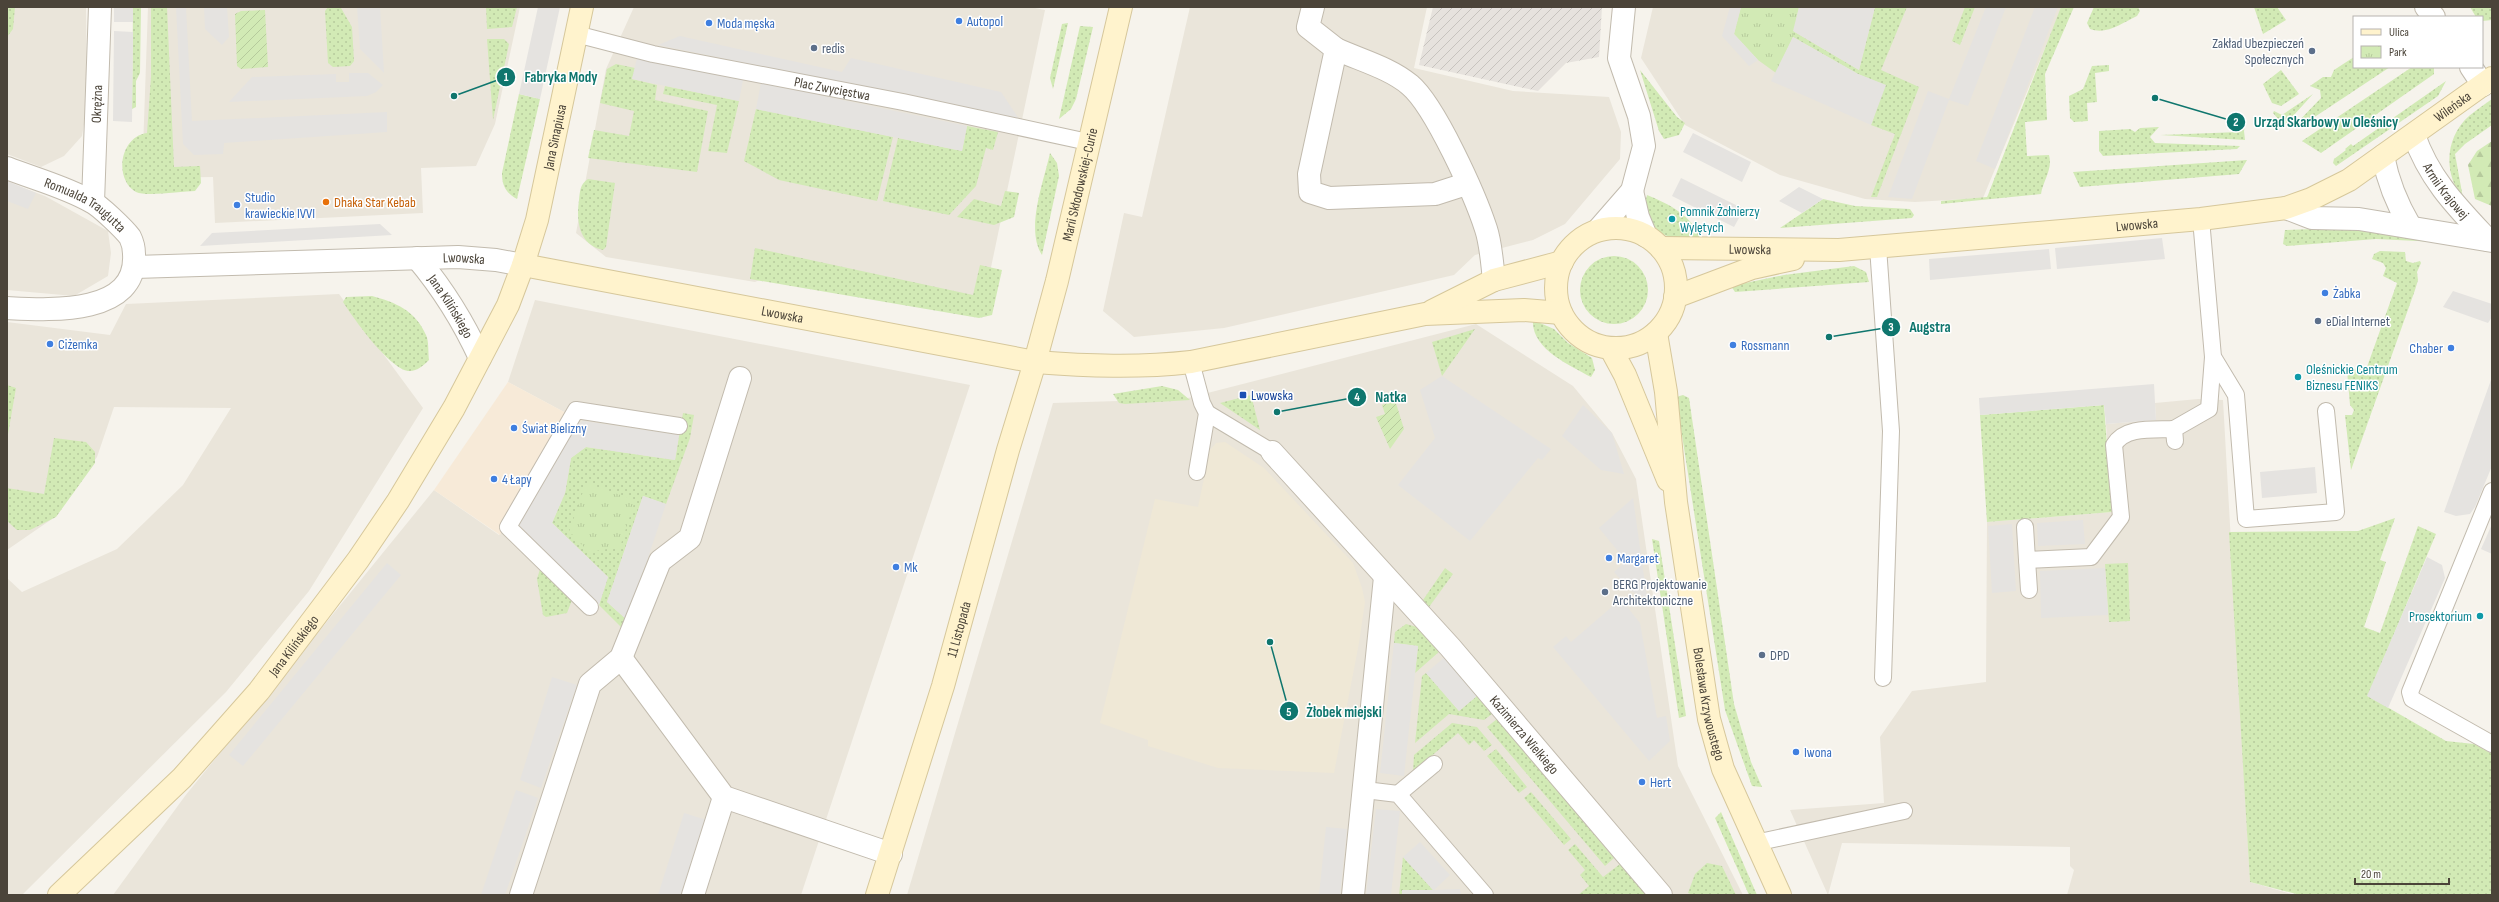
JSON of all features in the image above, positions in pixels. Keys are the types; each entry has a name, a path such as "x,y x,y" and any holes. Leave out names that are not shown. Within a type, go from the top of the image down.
{"street":[{"name":"Okrężna","path":"93,202 100,7"},
{"name":"Jana Sinapiusa","path":"523,265 537,220 582,7"},
{"name":"Marii Skłodowskiej-Curie","path":"1035,362 1057,281 1120,7"},
{"path":"1313,7 1308,27 1336,49 1395,75 1410,85 1425,103 1462,171 1486,230 1494,280"},
{"path":"1624,7 1619,58 1639,116 1644,146 1632,191 1598,230 1583,238 1570,248 1562,262 1556,278 1556,290 1561,313 1570,327 1582,338 1611,349 1627,348 1642,343 1656,333 1672,311 1675,297 1676,278 1671,262 1654,242 1638,217 1632,191"},
{"path":"2426,7 2433,16"},
{"path":"1336,49 1308,174 1310,192 1329,198 1427,194 1466,184"},
{"name":"Wileńska","path":"2414,135 2482,77"},
{"name":"Lwowska","path":"1654,242 1839,250 2201,219 2286,208 2335,188 2414,135"},
{"name":"Armii Krajowej","path":"2414,135 2420,152 2442,190 2490,241"},
{"path":"2383,156 2387,177 2399,207 2410,226"},
{"name":"Romualda Traugutta","path":"7,168 93,202 130,237 135,267"},
{"name":"Armii Krajowej","path":"2286,208 2312,218 2359,219 2410,226 2490,241"},
{"path":"1598,230 1614,228 1630,229 1654,242"},
{"name":"Lwowska","path":"1675,297 1752,268 1839,250"},
{"name":"Lwowska","path":"135,267 417,258 496,260 1035,362 1125,367 1191,362 1425,314 1524,310 1561,313"},
{"name":"Jana Kilińskiego","path":"417,258 442,289 464,322 480,358"},
{"name":"Lwowska","path":"1425,314 1494,280 1562,262"},
{"name":"Jana Kilińskiego","path":"59,895 182,778 260,691 358,560 398,501 454,408 508,306 523,265"},
{"path":"7,308 75,308 106,299 121,291 131,280 135,267"},
{"name":"Bolesława Krzywoustego","path":"1656,333 1666,392 1676,502 1709,719 1723,769 1755,843 1780,895"},
{"name":"Bolesława Krzywoustego","path":"1611,349 1625,375 1676,502"},
{"name":"11 Listopada","path":"878,895 943,686 1008,450 1035,362"},
{"path":"521,895 590,684 621,658 660,561 690,538 740,378"},
{"name":"Kazimierza Wielkiego","path":"1272,452 1450,647 1661,895"},
{"path":"1353,895 1365,790 1385,577"},
{"path":"621,658 724,797 891,854"},
{"path":"693,895 724,797"}],"lane":[{"name":"Plac Zwycięstwa","path":"576,34 653,54 903,102 1088,142"},
{"path":"2027,560 2091,557 2121,517 2114,445 2119,437 2129,432 2174,435 2209,409 2213,357 2201,219"},
{"path":"1878,247 1890,431 1883,678"},
{"path":"2213,357 2236,395 2246,519 2336,512 2326,411"},
{"path":"1191,362 1202,403 1207,413 1272,452"},
{"path":"590,607 508,527 576,410 679,426"},
{"path":"1197,472 1207,413"},
{"path":"2492,491 2410,692 2412,699 2492,744"},
{"path":"2025,527 2029,590"},
{"path":"1398,794 1434,764"},
{"path":"1365,790 1398,794 1485,895"},
{"path":"1755,843 1904,811"}],"shaded area":[{"path":"7,7 86,7 87,106 82,136 64,156 41,167 7,154"},
{"path":"114,7 133,7 133,22 114,22"},
{"path":"148,7 520,7 495,124 476,166 421,168 423,213 215,223 213,177 142,178"},
{"path":"176,7 186,7 192,121 387,112 387,132 224,143 223,154 194,155 183,144"},
{"path":"204,7 227,7 229,37 222,45 205,29"},
{"path":"357,7 380,7 384,73 360,49"},
{"path":"538,7 560,7 540,99 519,94"},
{"path":"634,7 1030,7 1045,10 981,315 774,273 755,282 606,257 576,233 606,69"},
{"path":"1190,7 1427,7 1414,68 1513,91 1609,97 1621,132 1620,159 1565,224 1533,240 1475,255 1454,275 1224,328 1134,337 1103,311 1124,213 1142,217"},
{"path":"1433,7 1602,7 1599,57 1566,63 1538,91 1419,65"},
{"path":"1653,7 2062,7 1983,198 1915,202 1865,199 1780,175 1685,125 1641,58"},
{"path":"1730,7 1741,7 1734,34 1758,60 1749,66 1722,36"},
{"path":"1799,7 1875,7 1859,70 1793,31"},
{"path":"1986,7 2006,7 1968,106 1949,100 1912,199 1888,197 1928,91 1949,99"},
{"path":"2035,7 2058,7 1995,169 1976,161"},
{"path":"114,31 133,32 132,122 113,121"},
{"path":"680,36 842,72 851,58 1001,92 1019,119 658,45"},
{"path":"1793,37 1858,74 1886,85 1871,125 1771,81"},
{"path":"637,58 743,80 739,101 632,79"},
{"path":"349,73 368,73 383,85 376,92 367,96 229,102 252,77 336,74 336,82 349,82"},
{"path":"761,83 967,126 962,151 756,109"},
{"path":"1693,133 1751,162 1742,182 1683,152"},
{"path":"1681,178 1744,209 1734,227 1672,196"},
{"path":"7,181 36,193 28,209 7,201"},
{"path":"7,182 45,196 108,231 111,253 108,276 74,296 7,290"},
{"path":"1799,187 1823,199 1802,213 1779,201"},
{"path":"380,224 392,235 200,246 212,233"},
{"path":"2162,238 2165,259 2057,269 2055,248"},
{"path":"2049,249 2051,269 1930,280 1929,259"},
{"path":"2453,291 2492,304 2492,317 2488,323 2443,307"},
{"path":"339,294 423,408 309,591 226,692 22,895 7,895 7,578 22,592 117,549 183,485 231,408 114,407 97,457 52,519 7,550 7,322 110,335 126,304"},
{"path":"535,300 970,385 801,895 113,895 185,796 434,490 499,535 566,413 508,382"},
{"path":"1476,324 1573,386 1612,433 1636,479 1678,766 1743,895 907,895 1053,403 1184,399"},
{"path":"1442,376 1551,449 1542,460 1538,458 1470,541 1398,485 1435,438 1420,390"},
{"path":"2492,377 2492,466 2475,507 2470,514 2456,516 2444,512"},
{"path":"508,382 566,413 500,535 434,490"},
{"path":"2154,384 2156,420 2106,424 2104,405 1980,415 1979,398"},
{"path":"2198,399 2223,400 2250,882 2295,895 2067,895 2074,870 2070,866 2070,847 1842,843 1828,895 1790,810 1884,803 1880,737 1912,691 1986,682 1987,522 2112,512 2106,424 2156,420 2155,403"},
{"path":"1583,405 1612,433 1624,474 1601,470 1562,436"},
{"path":"583,421 679,435 675,460 586,447 571,458 565,493 552,523 608,577 599,605 518,524 577,425"},
{"path":"1225,442 1264,468 1353,563 1362,588 1365,602 1359,643 1334,773 1218,768 1148,746 1148,740 1100,723 1155,499 1198,507 1210,450 1216,443"},
{"path":"2315,467 2317,493 2262,498 2260,472"},
{"path":"643,496 666,504 627,620 607,602"},
{"path":"1633,498 1647,598 1631,591 1614,572 1626,561 1599,528"},
{"path":"2083,520 2085,544 2038,546 2037,523"},
{"path":"2012,524 2016,591 1992,593 1988,526"},
{"path":"2492,524 2492,554 2481,549"},
{"path":"2427,557 2442,565 2445,578 2388,708 2367,696"},
{"path":"387,563 401,575 243,766 229,755"},
{"path":"2105,568 2108,615 2041,618 2040,571"},
{"path":"1621,599 1640,623 1657,718 1666,716 1670,741 1649,761 1553,647 1566,636 1571,642"},
{"path":"1394,643 1418,646 1404,776 1380,773"},
{"path":"1445,657 1478,695 1459,711 1426,673"},
{"path":"552,677 577,685 541,788 520,780"},
{"path":"516,790 538,798 505,895 481,895"},
{"path":"1376,809 1400,811 1391,895 1366,895"},
{"path":"684,813 716,823 693,895 658,895"},
{"path":"1326,827 1347,829 1340,895 1319,895"},
{"path":"1420,842 1450,875 1434,890 1460,889 1461,895 1402,895 1402,890 1433,890 1403,857"}],"green space":[{"path":"7,7 15,7 13,29 7,37"},
{"path":"133,7 141,7 140,73 136,81 136,107 132,109"},
{"path":"151,7 167,7 174,167 200,166 201,183 195,191 156,194 141,193 136,192 129,186 124,178 122,169 125,150 130,142 138,136 147,133 151,77"},
{"path":"328,7 341,8 352,27 354,61 350,66 333,67 328,63 325,11"},
{"path":"486,7 517,7 512,27 487,29"},
{"path":"1741,7 1799,7 1793,37 1776,73 1758,60 1734,34"},
{"path":"1875,7 1907,7 1881,70 1919,87 1877,197 1871,197 1895,134 1871,125 1885,85 1858,74 1793,37 1793,31 1859,70"},
{"path":"1965,7 1975,7 1960,45 1952,41"},
{"path":"2061,7 2074,7 2045,74 2047,120 2025,122 2027,156 2049,155 2049,170 2041,194 1941,204 1941,201 1987,197"},
{"path":"2094,7 2138,7 2140,11 2137,16 2114,27 2096,30 2090,29 2087,23"},
{"path":"2254,7 2277,7 2286,20 2263,34"},
{"path":"2470,7 2492,7 2492,20 2483,21 2483,16 2475,16"},
{"path":"265,10 268,67 241,69 237,66 235,14 241,11"},
{"path":"1068,23 1053,89 1050,78 1062,24"},
{"path":"1080,26 1093,27 1076,99 1071,109 1059,119"},
{"path":"487,39 504,39 509,44 493,120"},
{"path":"2353,58 2353,68 2388,68 2298,128 2292,128 2321,98 2320,90 2310,86 2323,77 2331,77 2334,70"},
{"path":"616,64 635,68 632,79 657,85 655,100 708,111 697,172 588,158 594,130 629,136 634,111 600,103 607,69"},
{"path":"2109,65 2109,71 2095,73 2097,102 2087,103 2088,121 2074,122 2070,118 2069,96 2083,89 2092,66"},
{"path":"2411,68 2434,68 2434,74 2321,153 2302,141"},
{"path":"1640,70 1677,117 1685,123 1679,135 1664,139 1659,131"},
{"path":"2281,70 2299,94 2281,106 2272,103 2263,84"},
{"path":"2446,81 2438,96 2336,166 2333,163 2334,159 2351,144 2353,146"},
{"path":"665,86 739,101 727,153 708,151 717,105 663,94"},
{"path":"519,94 540,99 517,199 505,189 502,173"},
{"path":"2313,94 2284,126 2273,113 2274,111 2282,115"},
{"path":"2492,99 2492,125 2465,144 2455,154 2463,198 2452,178 2450,167 2451,145 2455,134 2469,116"},
{"path":"756,109 893,137 877,201 779,180 744,161"},
{"path":"2243,121 2246,121 2244,131 2245,140 2160,135 2239,132"},
{"path":"967,126 998,132 993,150 986,148 976,186 949,215 883,201 898,138 962,151"},
{"path":"2159,127 2150,137 2155,143 2240,146 2237,149 2103,156 2099,151 2099,131 2130,129 2135,132 2140,128"},
{"path":"2492,141 2492,206 2475,199 2468,165 2477,151"},
{"path":"1050,153 1057,163 1059,176 1042,255 1037,244 1035,219 1040,191"},
{"path":"2247,160 2239,174 2080,187 2073,172"},
{"path":"588,179 615,183 606,247 603,250 595,247 584,238 579,224 578,208 580,191 583,183"},
{"path":"1005,191 1019,193 1014,217 994,225 957,217 974,199 1001,206"},
{"path":"1647,195 1664,202 1679,212 1692,224 1701,240 1674,238 1659,231 1650,220 1646,208"},
{"path":"1823,199 1855,206 1910,209 1914,215 1912,218 1780,228"},
{"path":"2342,228 2362,229 2438,242 2376,239 2287,246 2283,244 2285,230"},
{"path":"755,248 973,295 980,265 1002,270 992,315 979,318 750,279"},
{"path":"2380,251 2405,252 2406,261 2413,263 2420,261 2421,263 2417,272 2418,280 2415,290 2351,470 2345,415 2352,415 2354,410 2350,405 2347,370 2367,367 2397,283 2383,276 2386,268 2383,263 2372,259 2374,254"},
{"path":"1614,256 1627,259 1638,266 1645,277 1648,290 1645,303 1638,314 1627,321 1614,324 1601,321 1590,314 1583,303 1580,290 1583,277 1590,266 1601,259"},
{"path":"1854,266 1866,272 1869,282 1735,292 1731,286 1784,275"},
{"path":"372,296 389,301 404,309 417,320 422,327 428,340 429,360 420,368 414,371 406,371 394,364 370,339 343,302 346,297"},
{"path":"1533,320 1554,329 1568,343 1592,358 1595,370 1591,377 1553,355 1545,348 1538,339 1534,330"},
{"path":"1475,329 1442,376 1432,342"},
{"path":"7,385 16,388 7,440"},
{"path":"1162,386 1178,390 1190,400 1125,404 1119,403 1113,394"},
{"path":"1251,395 1260,430 1220,403"},
{"path":"1683,395 1689,398 1734,704 1751,762 1762,787 1752,786 1725,710 1676,397"},
{"path":"1395,400 1404,429 1390,449 1376,417 1385,414 1382,405"},
{"path":"2104,405 2112,512 1987,522 1980,415"},
{"path":"683,413 694,415 690,438 666,504 643,496 607,602 627,620 623,629 599,605 608,577 552,523 565,493 571,458 586,447 675,460"},
{"path":"54,438 86,442 95,452 95,463 56,517 30,530 17,530 7,521 7,488 44,494"},
{"path":"586,483 635,500 620,547 589,552 569,532"},
{"path":"2395,518 2380,560 2386,562 2364,627 2380,633 2418,526 2436,534 2368,696 2446,741 2474,744 2492,754 2492,895 2300,895 2250,882 2229,532 2358,531"},
{"path":"1652,539 1659,541 1686,716 1679,718"},
{"path":"2128,563 2130,621 2109,622 2105,564"},
{"path":"1445,568 1453,574 1429,607 1423,600"},
{"path":"540,569 572,600 567,613 546,617 543,615 537,579"},
{"path":"1406,624 1417,627 1440,651 1415,673 1418,646 1394,643 1395,632"},
{"path":"1426,673 1459,711 1478,695 1492,714 1484,720 1449,714 1415,743 1422,676"},
{"path":"1497,719 1614,858 1605,866 1487,727"},
{"path":"1452,723 1477,727 1492,745 1484,751 1474,740 1469,745 1458,733 1413,772 1414,755"},
{"path":"1496,749 1527,787 1519,793 1487,756"},
{"path":"1531,792 1571,839 1564,845 1524,798"},
{"path":"1721,812 1757,895 1749,895 1715,818"},
{"path":"1575,844 1603,877 1620,864 1648,895 1578,895 1589,886 1580,875 1585,870 1568,850"},
{"path":"1403,857 1433,890 1402,890 1402,895 1399,895"},
{"path":"1707,863 1722,866 1736,895 1693,895 1688,893 1695,874"}],"place":[{"name":"Autopol","path":"959,21"},
{"name":"Moda męska","path":"709,23"},
{"name":"redis","path":"814,48"},
{"name":"Zakład Ubezpieczeń Społecznych","path":"2312,51"},
{"name":"Fabryka Mody","path":"454,96"},
{"name":"Urząd Skarbowy w Oleśnicy","path":"2155,98"},
{"name":"Dhaka Star Kebab","path":"326,202"},
{"name":"Studio krawieckie IVVI","path":"237,205"},
{"name":"Pomnik Żołnierzy Wylętych","path":"1672,219"},
{"name":"Żabka","path":"2325,293"},
{"name":"eDial Internet","path":"2318,321"},
{"name":"Augstra","path":"1829,337"},
{"name":"Ciżemka","path":"50,344"},
{"name":"Rossmann","path":"1733,345"},
{"name":"Chaber","path":"2451,348"},
{"name":"Oleśnickie Centrum Biznesu FENIKS","path":"2298,377"},
{"name":"Lwowska","path":"1243,395"},
{"name":"Natka","path":"1277,412"},
{"name":"Świat Bielizny","path":"514,428"},
{"name":"4 Łapy","path":"494,479"},
{"name":"Margaret","path":"1609,558"},
{"name":"Mk","path":"896,567"},
{"name":"BERG Projektowanie Architektoniczne","path":"1605,592"},
{"name":"Prosektorium","path":"2480,616"},
{"name":"Żłobek miejski","path":"1270,642"},
{"name":"DPD","path":"1762,655"},
{"name":"Iwona","path":"1796,752"},
{"name":"Hert","path":"1642,782"}]}
